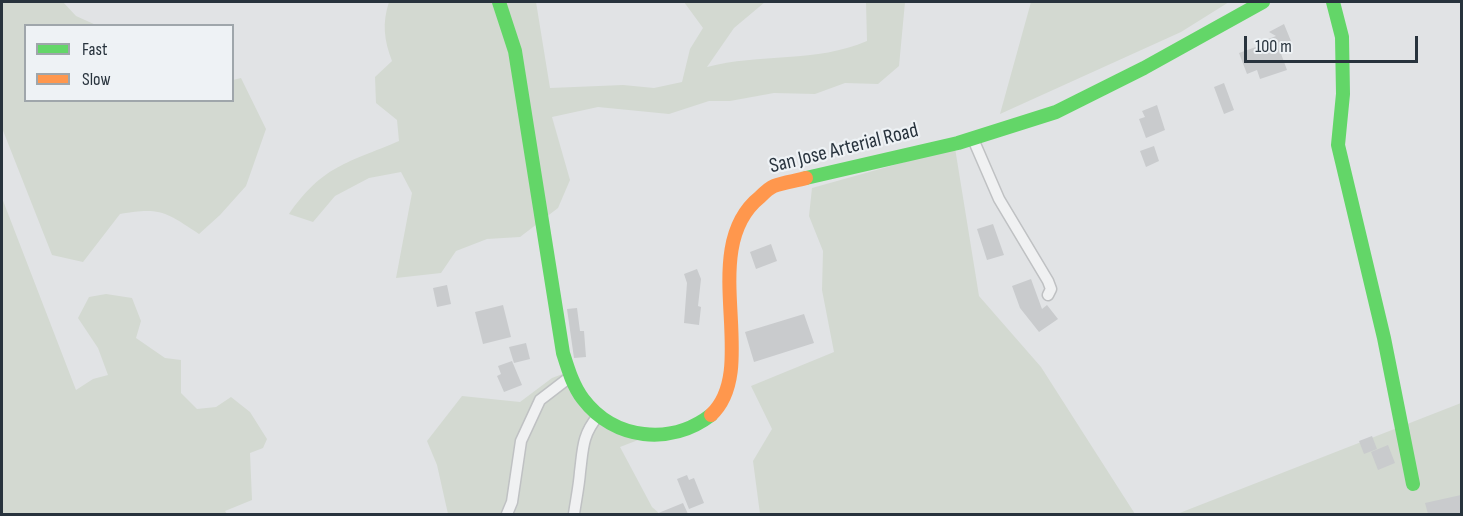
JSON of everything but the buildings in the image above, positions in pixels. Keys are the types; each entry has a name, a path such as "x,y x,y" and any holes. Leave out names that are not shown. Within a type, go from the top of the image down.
{"main road":[{"name":"San Jose Arterial Road","path":"499,2 515,51 555,307 570,377 581,399 598,416 620,428 638,434 663,435 688,429 711,415 726,395 729,370 728,288 736,231 744,210 757,195 773,186 973,139 1056,112 1144,68 1263,2"},
{"path":"1333,2 1342,37 1343,94 1338,145 1384,338 1413,484"}],"street":[{"path":"973,139 999,199 1048,281 1051,289 1048,295"},
{"path":"507,514 521,441 535,410 540,400 570,377"},
{"path":"574,514 581,471 581,446 588,428 598,416"}],"shaded area":[{"path":"2,2 63,2 76,16 94,24 24,24 24,102 234,102 234,80 241,78 266,129 246,186 199,234 162,213 145,211 120,214 83,262 52,255 2,128"},
{"path":"389,2 536,2 550,88 623,85 654,88 682,82 690,49 703,28 684,2 765,2 734,28 707,67 848,48 867,41 866,2 905,2 899,66 878,84 845,83 815,94 774,93 730,101 709,101 669,114 598,107 552,117 570,180 558,208 520,237 487,239 456,251 441,273 396,278 412,193 401,172 369,178 335,196 313,222 289,214 313,185 325,175 351,161 399,141 397,120 376,103 375,77 392,61 385,32 385,17"},
{"path":"1031,2 1229,2 1181,32 1000,114"},
{"path":"955,148 979,296 1041,367 1135,514 760,514 753,461 772,429 751,386 834,352 822,290 823,251 809,216 812,188"},
{"path":"2,198 76,390 93,379 108,375 98,348 78,318 89,297 106,294 132,298 141,321 136,338 165,358 181,360 181,393 197,409 216,407 231,397 250,412 267,439 263,448 250,453 252,500 225,511 227,514 2,514"},
{"path":"568,372 598,416 651,435 620,447 652,507 660,514 448,514 437,465 427,441 462,396 520,402 552,378"},
{"path":"1461,403 1461,514 1177,514"}],"traffic: fast":[{"path":"499,2 515,51 563,353 576,389 596,413 610,423 644,434 678,431 695,425 711,415"},
{"path":"806,178 958,143 1056,112 1144,68 1263,2"},
{"path":"1333,2 1342,37 1343,94 1338,145 1384,338 1413,484"}],"traffic: slow":[{"path":"711,415 725,394 731,368 729,276 732,246 741,219 770,188 806,178"}]}
